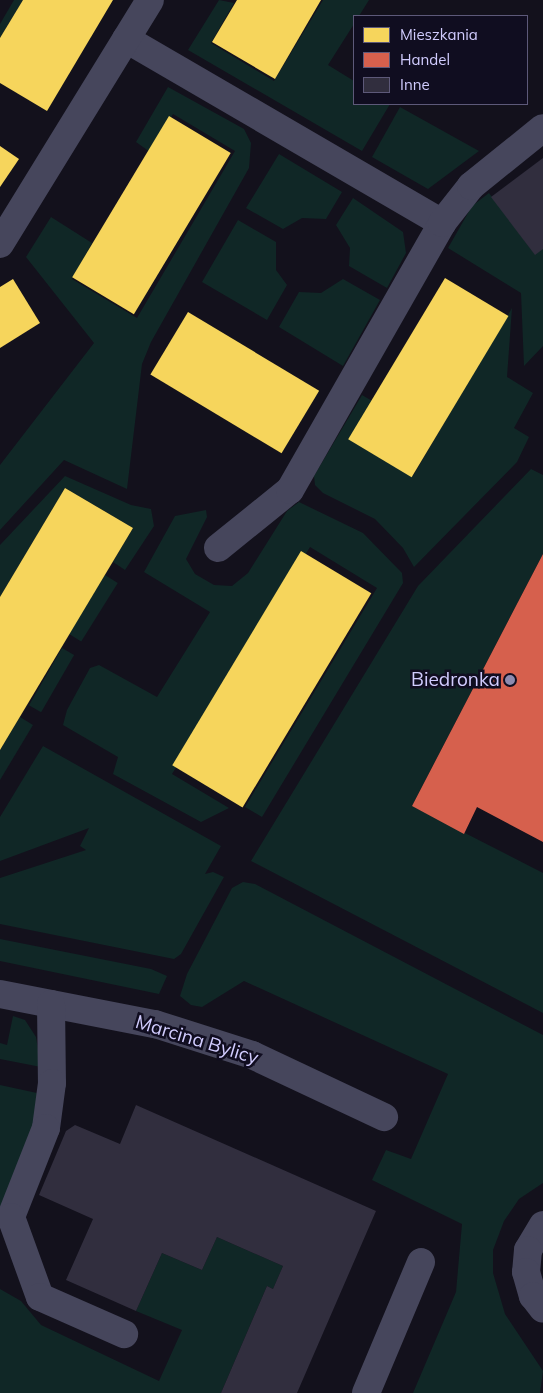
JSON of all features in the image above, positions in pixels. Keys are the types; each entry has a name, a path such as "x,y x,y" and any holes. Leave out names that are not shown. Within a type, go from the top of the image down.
{"street":[{"path":"0,244 150,0"},
{"path":"126,39 442,223"},
{"path":"218,548 290,490 442,223 471,186 543,128"},
{"name":"Marcina Bylicy","path":"0,994 155,1024 252,1055 384,1117"},
{"path":"51,1004 52,1083 46,1128 11,1216 40,1297 124,1334"},
{"path":"543,1224 528,1250 526,1272 533,1296 543,1309"},
{"path":"366,1393 421,1262"}],"green space":[{"path":"14,0 23,0 0,38 0,24"},
{"path":"219,0 234,3 211,43 274,81 323,0 369,0 360,15 353,15 353,26 328,65 353,80 353,105 389,105 362,151 188,50"},
{"path":"168,87 244,129 251,143 249,168 151,342 142,364 127,489 64,460 0,530 0,465 94,343 26,257 51,217 92,243 72,279 137,318 235,151 173,114 150,152 136,142"},
{"path":"400,107 479,151 428,189 372,157"},
{"path":"279,154 342,192 326,219 302,218 283,229 246,208"},
{"path":"489,193 533,252 543,246 543,346 524,366 521,293 448,248 472,206"},
{"path":"353,198 403,232 406,253 387,288 349,266 350,248 336,225"},
{"path":"238,220 276,242 276,270 287,285 267,320 202,282"},
{"path":"343,279 380,300 343,366 279,327 299,292 321,293"},
{"path":"512,308 507,377 533,393 514,428 529,437 517,462 414,567 403,548 375,519 323,493 315,485 314,476 362,395 374,402 352,440 413,476"},
{"path":"531,469 543,475 543,554 412,806 543,873 543,1013 251,861 418,586"},
{"path":"65,476 131,505 151,509 154,526 125,570 113,562 133,528 65,488 0,597 0,545"},
{"path":"299,502 363,533 402,573 403,583 262,817 245,807 377,588 310,547 172,774 229,808 201,822 113,774 118,757 63,725 67,710 90,668 99,665 157,697 210,612 144,572 175,516 206,510 207,517 186,559 195,574 214,585 232,586 248,573 287,511"},
{"path":"105,575 118,583 81,641 68,634"},
{"path":"62,648 74,655 41,712 29,705"},
{"path":"20,717 33,725 0,780 0,750"},
{"path":"43,746 221,846 205,874 213,872 224,877 181,954 174,959 0,924 0,878 86,850 80,846 89,828 0,861 0,817"},
{"path":"243,882 255,884 543,1035 543,1183 519,1199 504,1221 493,1250 493,1273 505,1314 543,1371 540,1393 413,1393 456,1292 462,1224 372,1180 386,1150 411,1159 448,1074 244,981 202,1007 191,1005 180,996 187,974 232,888"},
{"path":"0,939 151,969 167,976 159,994 0,961"},
{"path":"13,1016 25,1020 36,1037 41,1067 0,1059 0,1043 7,1045"},
{"path":"0,1085 37,1093 36,1123 0,1209"},
{"path":"217,1237 283,1266 273,1289 267,1286 221,1393 0,1393 0,1289 21,1301 41,1325 159,1381 182,1330 136,1311 162,1253 202,1270"}],"building: Mieszkania":[{"path":"23,0 113,0 47,111 0,83 0,38"},
{"path":"237,0 321,0 275,79 212,42"},
{"path":"169,116 231,153 134,314 72,277"},
{"path":"0,146 19,159 0,187"},
{"path":"445,278 508,316 412,477 348,439"},
{"path":"13,279 40,323 0,348 0,287"},
{"path":"188,312 319,391 282,453 150,375"},
{"path":"65,488 133,528 0,750 0,597"},
{"path":"301,551 371,593 243,808 172,765"}],"building: Handel":[{"name":"Biedronka","path":"543,554 543,842 477,807 464,834 412,806"}],"building: Inne":[{"path":"543,158 543,249 535,255 491,197"},
{"path":"136,1105 376,1211 297,1393 221,1393 267,1286 273,1289 283,1266 217,1237 202,1270 162,1253 136,1311 66,1280 93,1219 39,1195 66,1131 75,1125 120,1144"}],"place":[{"name":"Biedronka","path":"510,680"}]}
